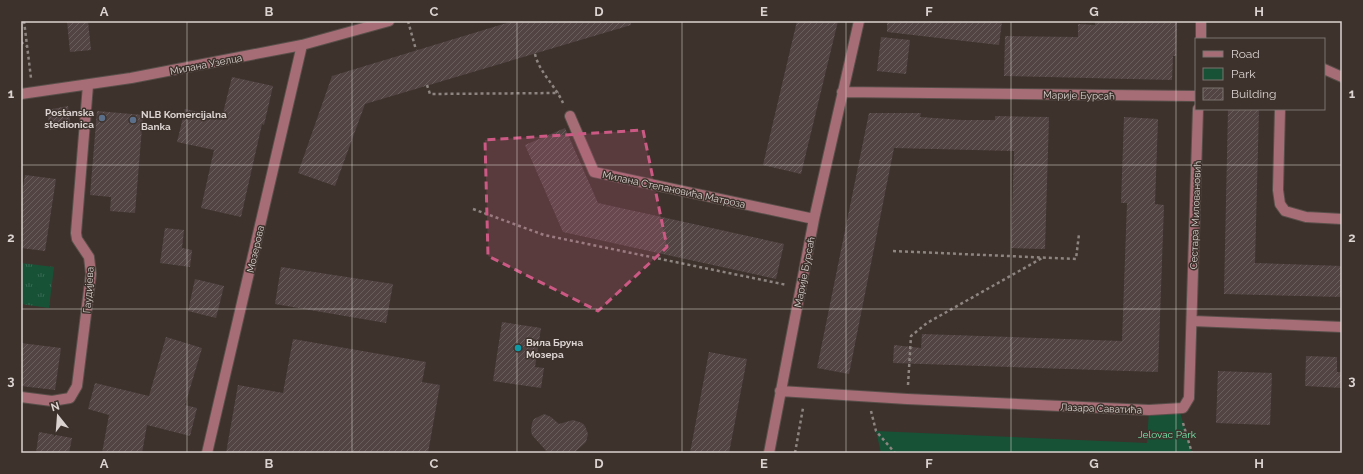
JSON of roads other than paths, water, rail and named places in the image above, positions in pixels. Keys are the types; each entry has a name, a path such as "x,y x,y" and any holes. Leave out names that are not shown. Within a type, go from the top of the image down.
{"street":[{"name":"Милана Узелца","path":"21,94 88,85 302,45 389,21"},
{"name":"Марије Бурсаћ","path":"769,453 814,219 859,21"},
{"path":"1201,21 1201,38"},
{"name":"Мозерова","path":"207,453 302,45"},
{"path":"1325,69 1342,77"},
{"name":"Гаудијева","path":"21,397 61,401 70,398 76,386 91,274 88,257 77,239 76,233 88,85"},
{"name":"Марије Бурсаћ","path":"842,92 1195,96"},
{"name":"Сестара Миловановић","path":"1192,321 1198,110"},
{"path":"1280,110 1278,190 1280,204 1285,211 1306,218 1342,219"},
{"name":"Милана Степановића Матроза","path":"570,116 594,172 814,219"},
{"path":"1192,321 1342,327"},
{"name":"Лазара Саватића","path":"780,391 867,397 1149,410 1178,409 1186,405 1190,398 1192,321"}],"place":[{"name":"Postanska stedionica","path":"102,118"},
{"name":"NLB Komercijalna Banka","path":"133,120"},
{"name":"Вила Бруна Мозера","path":"518,348"}],"park label":[{"name":"Jelovac Park","path":"1167,434"}]}
